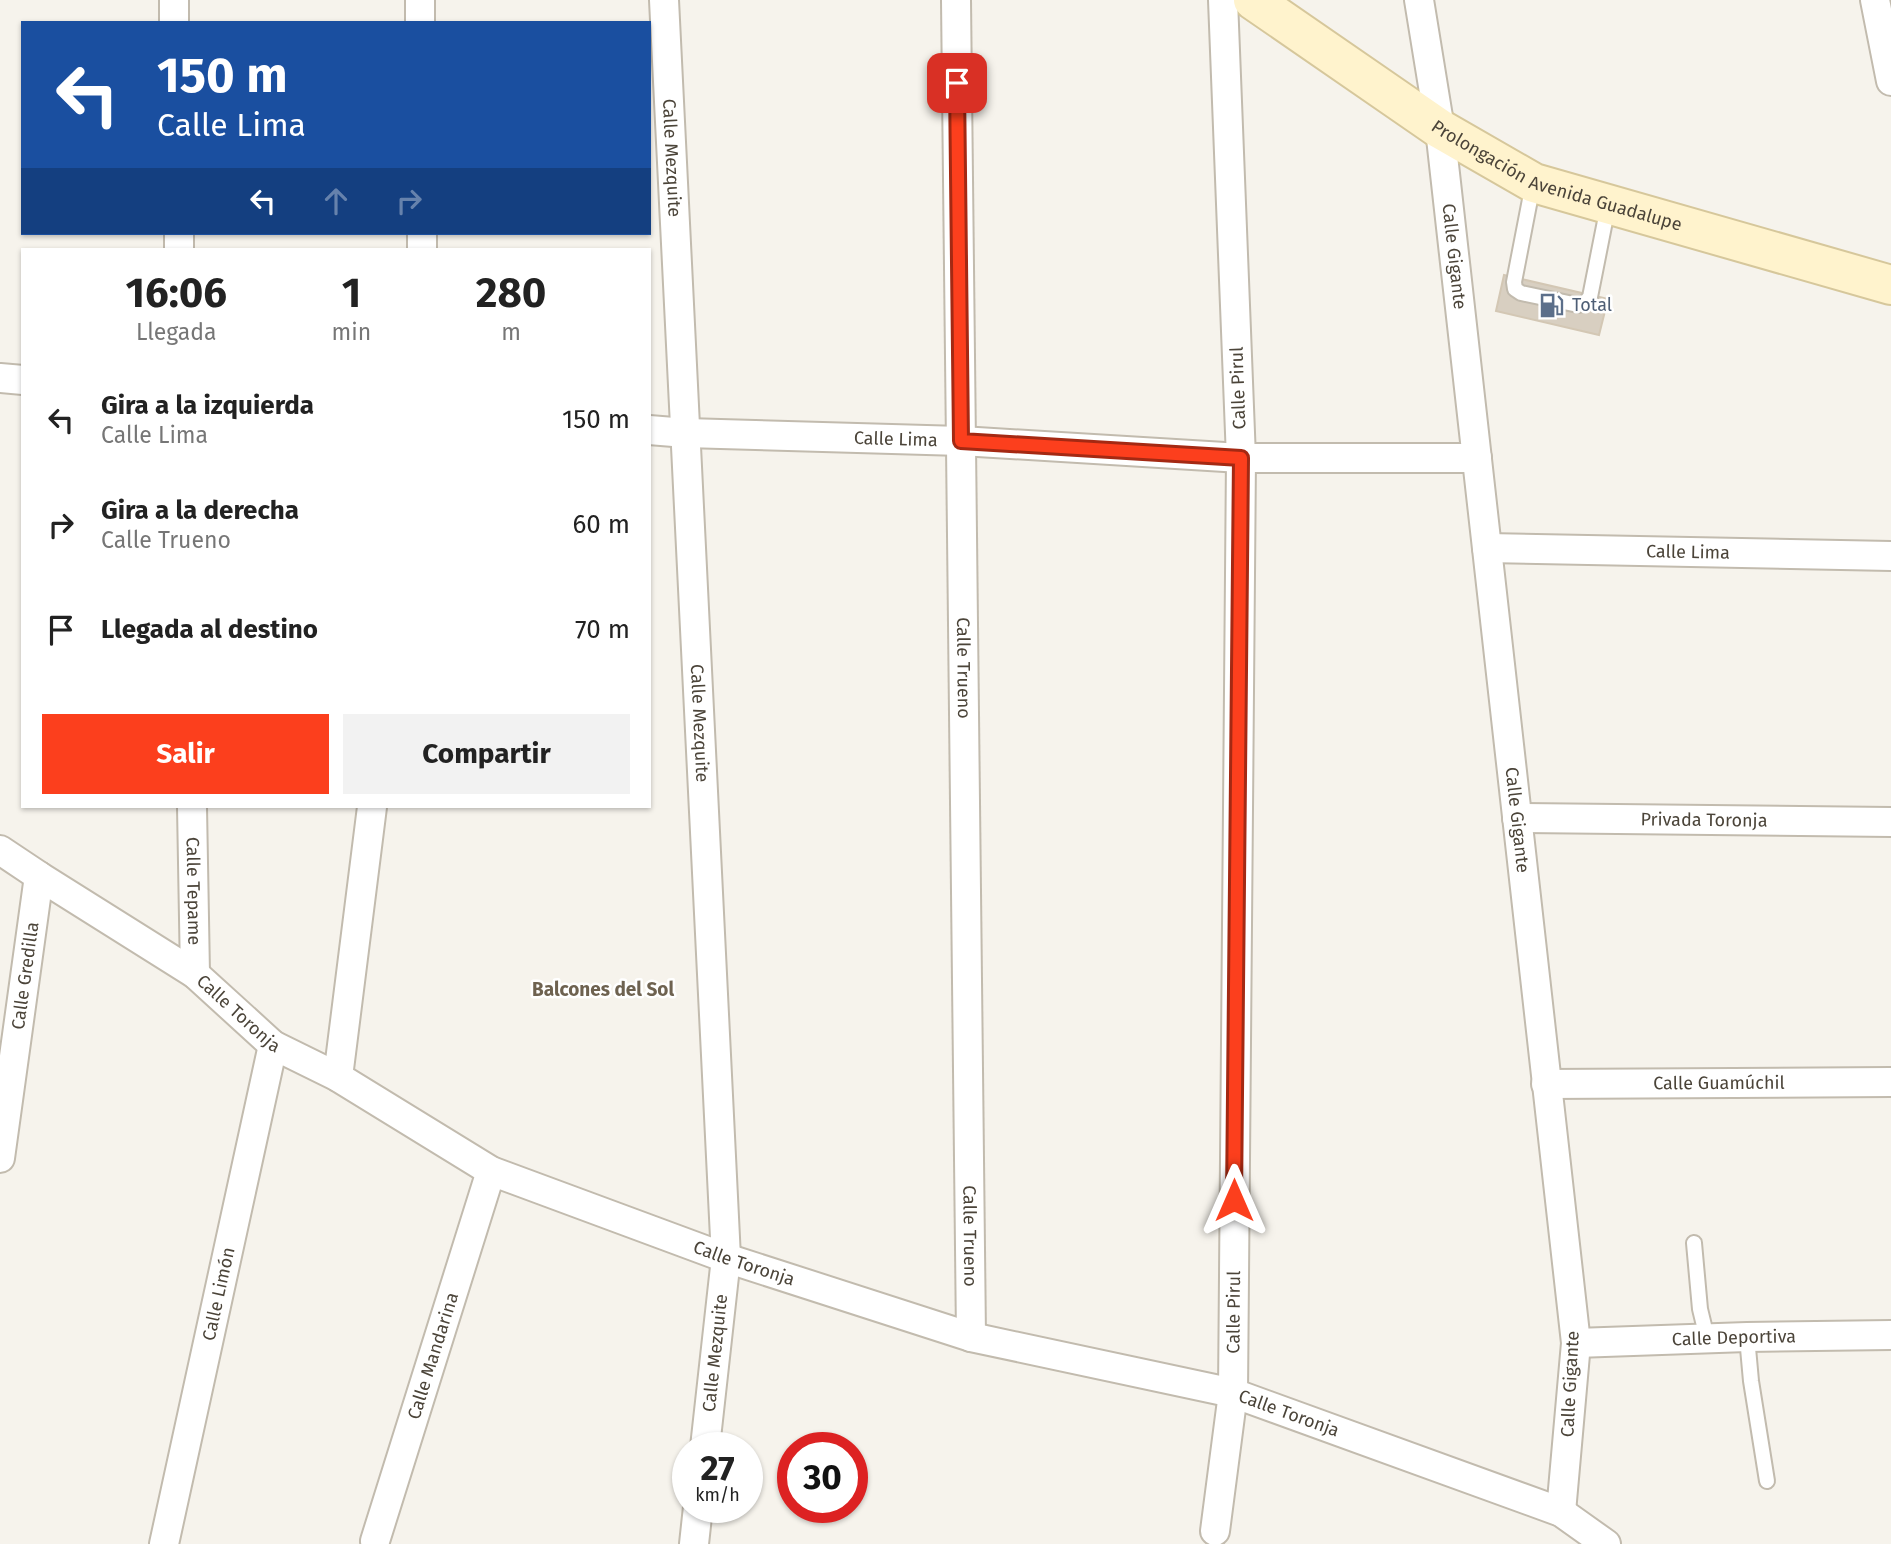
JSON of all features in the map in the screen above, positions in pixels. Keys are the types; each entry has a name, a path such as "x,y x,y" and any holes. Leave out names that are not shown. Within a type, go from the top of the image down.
{"main road":[{"name":"Prolongación Avenida Guadalupe","path":"1253,0 1440,130 1534,183 1891,285"}],"street":[{"path":"174,0 174,21"},
{"path":"420,0 421,21"},
{"name":"Calle Mezquite","path":"664,0 726,1258 707,1432"},
{"name":"Calle Trueno","path":"956,0 971,1337"},
{"name":"Calle Pirul","path":"1215,1531 1233,1393 1241,458 1223,0"},
{"path":"1419,0 1440,130"},
{"path":"1875,0 1891,81"},
{"name":"Calle Gigante","path":"1440,130 1576,1343 1561,1512"},
{"path":"0,379 21,380"},
{"name":"Calle Lima","path":"651,430 961,441 1241,458 1477,458"},
{"name":"Calle Lima","path":"1487,548 1891,556"},
{"name":"Calle Tepame","path":"191,808 195,974"},
{"path":"338,1077 372,808"},
{"name":"Privada Toronja","path":"1517,818 1891,822"},
{"name":"Calle Toronja","path":"0,850 195,974 272,1045 338,1077 491,1171 726,1258 971,1337 1233,1393 1561,1512 1606,1544"},
{"name":"Calle Gredilla","path":"0,1158 39,877"},
{"name":"Calle Limón","path":"164,1544 272,1045"},
{"name":"Calle Guamúchil","path":"1546,1084 1891,1082"},
{"name":"Calle Mandarina","path":"375,1541 491,1171"},
{"name":"Calle Deportiva","path":"1576,1343 1891,1335"},
{"path":"694,1544 696,1523"}],"lane":[{"path":"1534,183 1514,282 1515,289 1521,293 1578,305 1585,303 1590,297 1608,204"},
{"path":"1694,1243 1700,1309 1707,1338"},
{"path":"1747,1337 1751,1381 1767,1480"}],"building":[{"name":"Total","path":"1504,275 1608,299 1599,335 1496,311"}],"place":[{"name":"Total","path":"1552,305"}],"district":[{"name":"Balcones del Sol","path":"603,989"}],"route":[{"path":"957,83 961,441 1241,458 1234,1200"}]}
